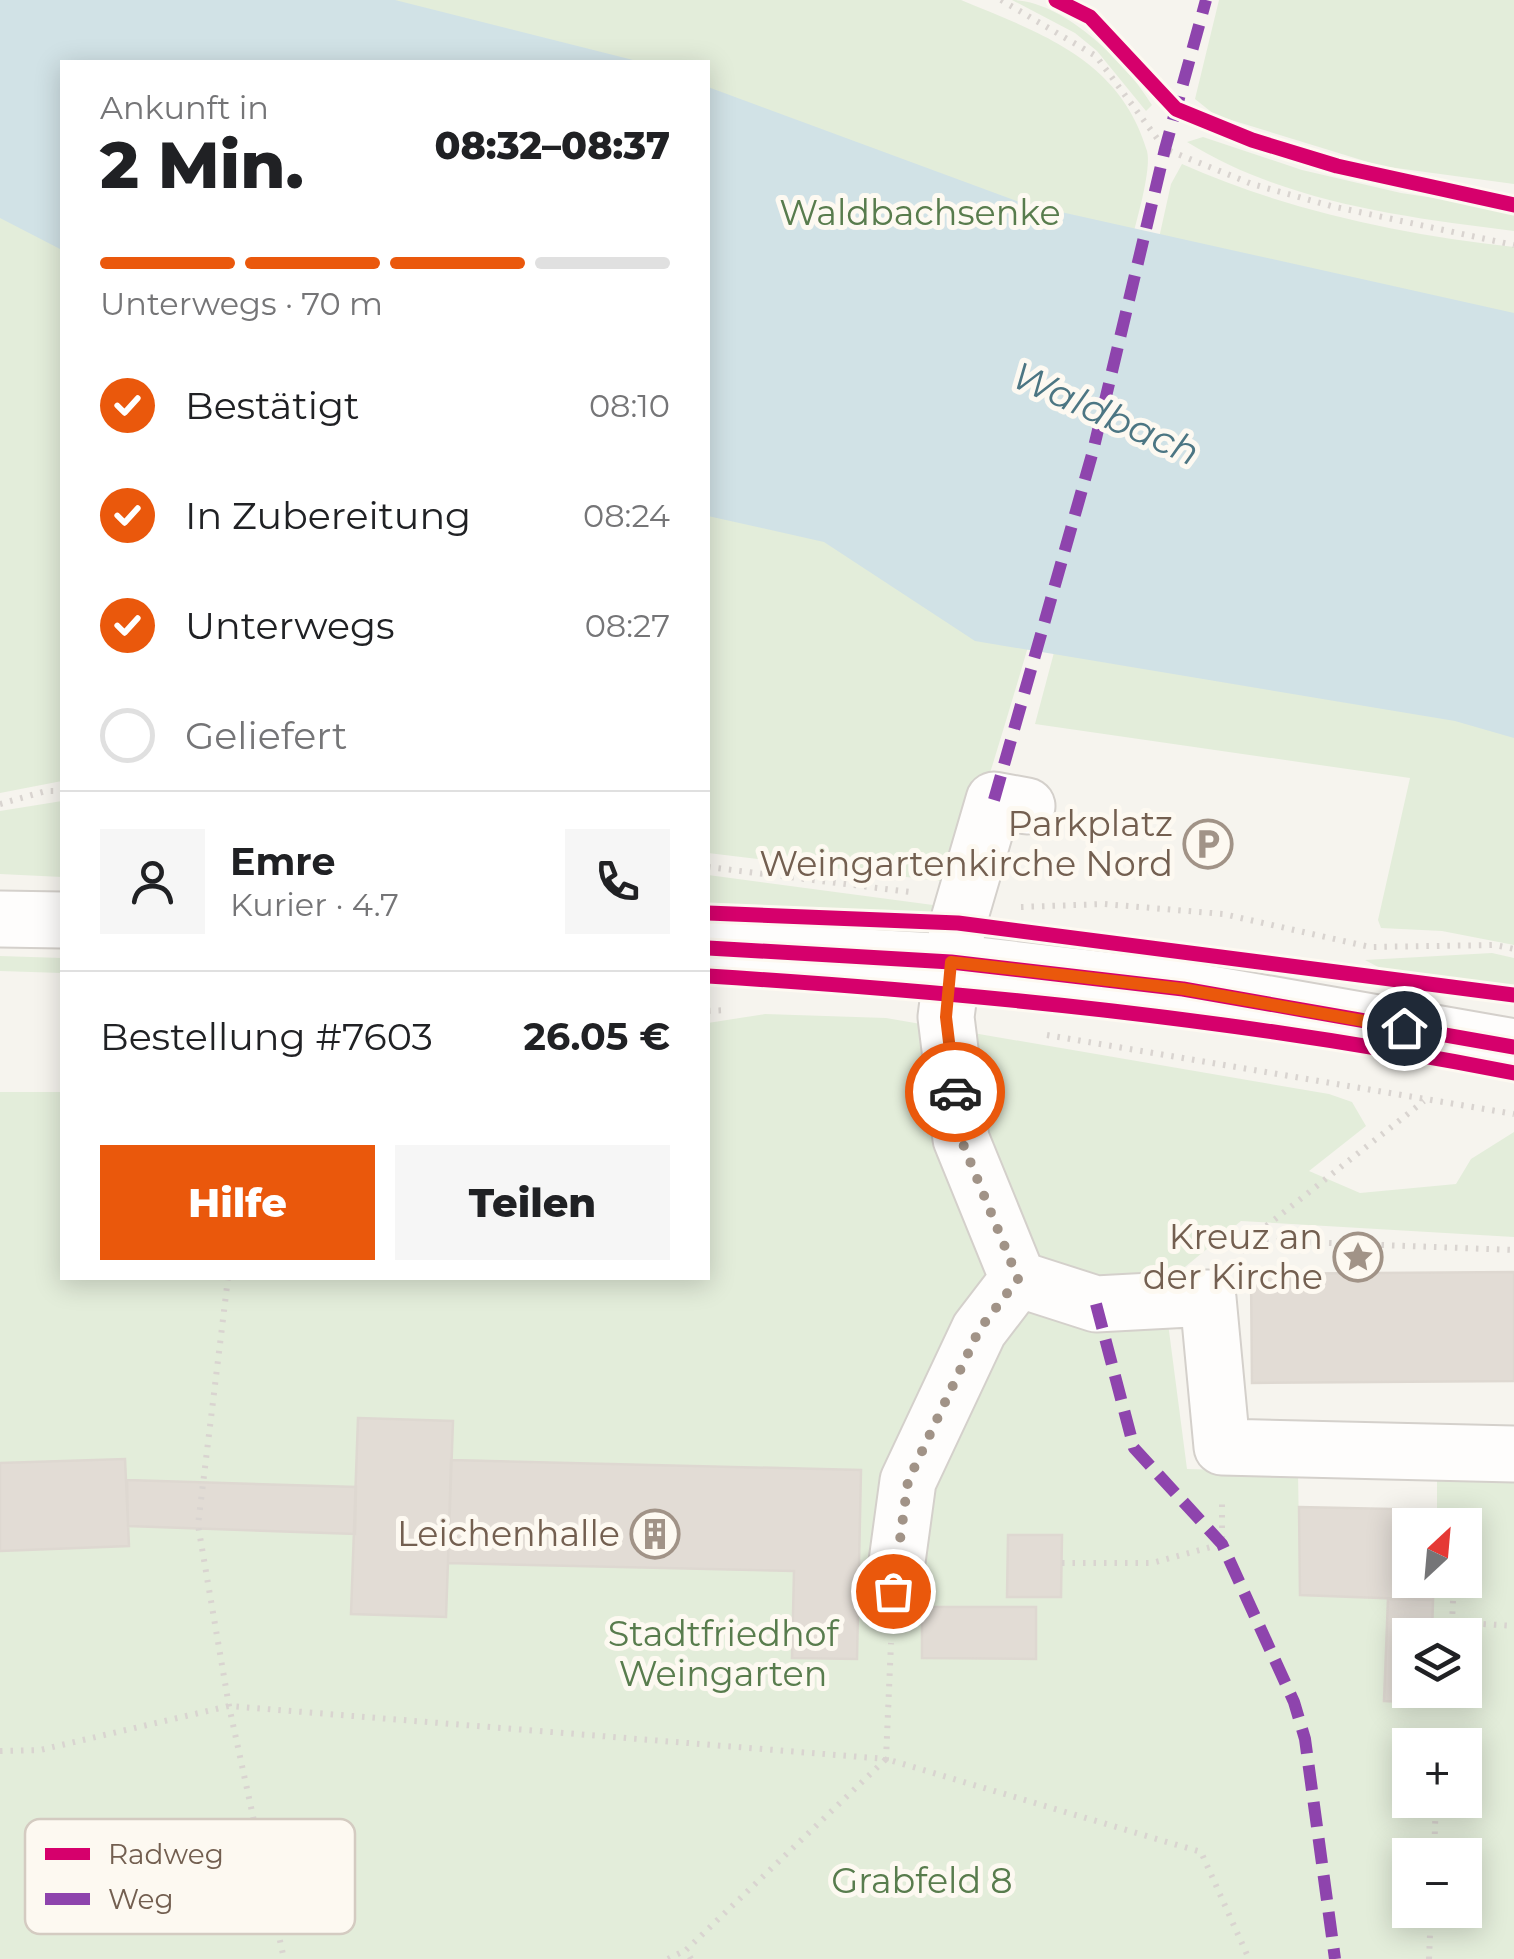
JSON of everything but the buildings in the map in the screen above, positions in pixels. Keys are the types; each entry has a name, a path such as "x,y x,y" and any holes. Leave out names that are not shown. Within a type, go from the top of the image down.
{"street":[{"path":"1018,1279 961,1139 946,1017 951,962 994,800 1027,806"},
{"path":"0,919 60,920"},
{"path":"710,948 951,962 1183,989 1514,1047"},
{"path":"1018,1279 1096,1304 1208,1298 1222,1447 1514,1454"},
{"path":"893,1591 908,1481 979,1330 1018,1279"}],"path":[{"path":"1001,0 1096,56 1166,149 1252,184 1331,206 1514,245"},
{"path":"0,804 46,790 60,791"},
{"path":"710,867 1026,908 1104,904 1223,914 1370,947 1495,945 1514,949"},
{"path":"1042,1034 1514,1114"},
{"path":"1208,1298 1249,1240 1426,1100"},
{"path":"1249,1240 1514,1250"},
{"path":"228,1280 198,1525 229,1706 254,1819"},
{"path":"1062,1563 1152,1563 1222,1544"},
{"path":"668,1959 686,1950 886,1759 893,1591"},
{"path":"1453,1598 1452,1622 1514,1626"},
{"path":"0,1751 40,1750 229,1706 886,1759 1202,1852 1249,1959"},
{"path":"1429,1959 1430,1928"},
{"path":"279,1934 284,1959"},
{"path":"686,1950 690,1959"}],"green space":[{"name":"Waldbachsenke","path":"0,0 961,0 1074,53 1118,93 1134,119 1148,160 1113,328 1073,488 956,883 710,853 710,60 60,60 60,781 0,793"},
{"path":"1012,0 1052,10 1092,37 1127,71 1152,105 1146,111 1097,51 1075,33"},
{"path":"1219,0 1514,0 1514,184 1381,166 1215,115 1195,99"},
{"path":"1203,137 1302,170 1401,193 1514,210 1514,231 1387,213 1304,193 1224,162 1187,142"},
{"path":"1182,164 1262,195 1345,218 1514,247 1514,945 1442,931 1381,928 1378,920 1410,778 1035,724 1133,355 1171,184"},
{"path":"60,801 60,877 0,874 0,811"},
{"path":"710,875 948,907 949,913 710,903"},
{"path":"1492,953 1514,958 1514,988 1380,968 1365,960"},
{"path":"0,956 60,958 60,973 0,971"},
{"name":"Stadtfriedhof Weingarten","path":"765,1014 886,1018 1329,1094 1352,1102 1366,1126 1309,1171 1360,1193 1456,1184 1471,1159 1514,1132 1514,1237 1241,1221 1163,1285 1187,1469 1298,1472 1300,1595 1388,1599 1385,1701 1392,1701 1392,1708 1482,1708 1482,1618 1433,1618 1433,1598 1482,1598 1482,1508 1437,1508 1437,1473 1514,1474 1514,1959 0,1959 0,1092 60,1092 60,1280 710,1280 710,1023"}],"water":[{"path":"0,0 395,0 633,60 60,60 60,249 0,218"},
{"name":"Waldbach","path":"710,88 1025,204 1514,313 1514,738 1455,721 975,641 824,542 710,516"}],"marked path":[{"path":"994,800 1093,451 1165,149 1206,0"},
{"path":"1096,1304 1134,1448 1222,1544 1294,1702 1305,1739 1335,1959"}],"cycle path":[{"path":"1056,0 1090,17 1176,109 1252,140 1337,166 1514,205"},
{"path":"710,913 958,923 1514,995"},
{"path":"710,948 951,962 1183,989 1514,1047"},
{"path":"710,976 1113,1011 1314,1038 1514,1073"}],"way so far":[{"path":"893,1591 908,1481 979,1330 1018,1279 961,1139 955,1092"}],"place":[{"name":"Parkplatz Weingartenkirche Nord","path":"1208,844"},
{"name":"Kreuz an der Kirche","path":"1358,1257"},
{"name":"Leichenhalle","path":"655,1534"}],"route":[{"path":"955,1092 946,1017 951,962 1183,989 1404,1028"}],"park label":[{"name":"Grabfeld 8","path":"922,1881"}]}
